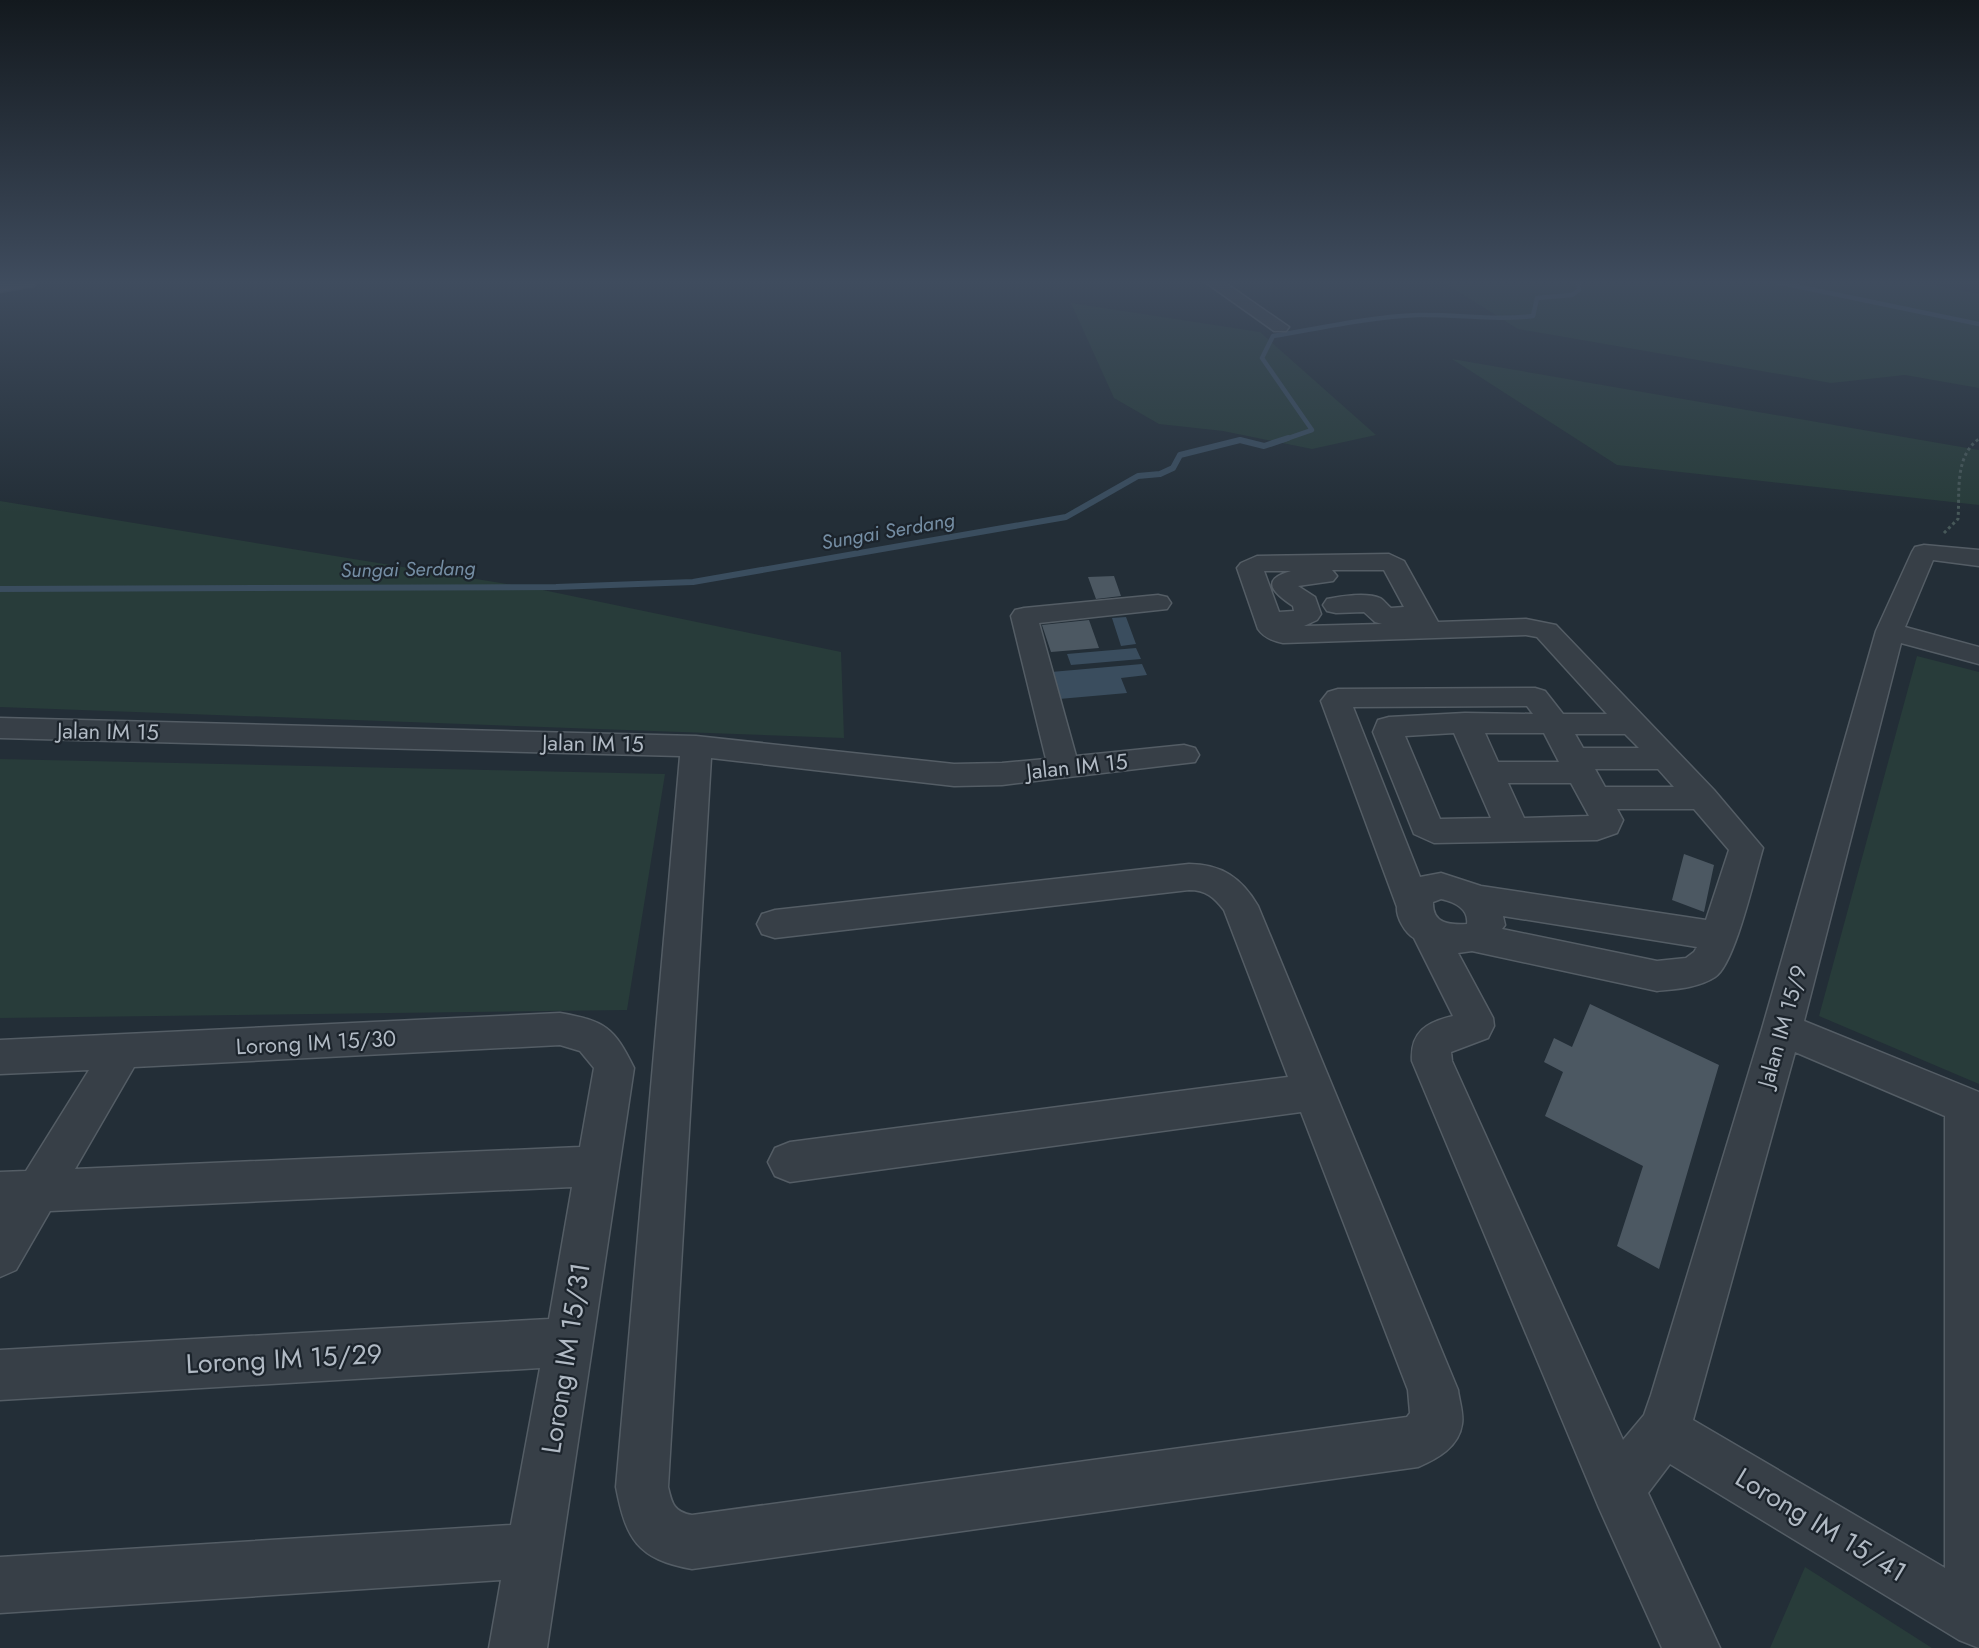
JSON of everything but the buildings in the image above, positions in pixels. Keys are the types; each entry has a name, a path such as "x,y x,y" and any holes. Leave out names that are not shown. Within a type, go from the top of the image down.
{"street":[{"path":"1924,552 1979,558"},
{"name":"Jalan IM 15/9","path":"1618,1489 1664,1431 1695,1332 1782,1029 1890,631 1924,552"},
{"path":"1384,561 1393,564 1424,622 1348,632 1283,635 1275,632 1269,620 1250,570 1251,566 1321,569 1384,561"},
{"path":"1321,569 1348,632"},
{"path":"1269,620 1293,620 1308,614 1307,606 1288,593 1285,583 1297,577 1321,569 1360,581 1399,574"},
{"path":"1064,768 1024,616 1158,603"},
{"path":"1336,605 1371,604 1384,616 1424,622 1532,627 1546,631 1703,798 1746,848 1718,936 1709,962 1688,974 1657,976 1475,938 1456,940 1445,938 1420,916 1416,896 1431,887 1452,888 1473,898 1718,936"},
{"path":"1890,631 1979,656"},
{"path":"1633,724 1552,722 1395,725 1387,730 1429,830 1601,827 1605,825 1606,820 1582,776 1552,722 1539,699 1535,697 1353,697 1336,699 1420,916 1474,1018 1474,1026 1450,1032 1439,1038 1431,1047 1432,1061 1618,1489 1691,1648"},
{"path":"1465,723 1513,830"},
{"name":"Jalan IM 15","path":"0,728 696,746 954,775 1002,774 1184,755"},
{"path":"696,746 642,1487 646,1511 657,1529 670,1539 692,1542 1418,1441 1437,1424 1433,1390 1315,1092 1240,906 1230,891 1219,882 1204,876 775,924"},
{"path":"1582,776 1667,759"},
{"path":"1488,773 1582,776 1703,798"},
{"path":"1473,898 1486,915 1483,932 1475,938"},
{"name":"Lorong IM 15/30","path":"0,1057 560,1029 585,1033 603,1044 614,1068"},
{"path":"1782,1029 1972,1108 1976,1618"},
{"path":"0,1254 20,1192 122,1052"},
{"name":"Lorong IM 15/31","path":"518,1648 614,1068"},
{"path":"790,1162 1315,1092"},
{"path":"20,1192 598,1166"},
{"name":"Lorong IM 15/29","path":"0,1375 569,1342"},
{"name":"Lorong IM 15/41","path":"1664,1431 1976,1618"},
{"path":"0,1585 534,1551"}],"path":[{"path":"1924,552 1958,519 1960,468 1969,447 1973,441 1979,439"}],"green space":[{"path":"1096,359 1290,359 1376,435 1312,449 1223,431 1159,424 1114,398"},
{"path":"1452,359 1979,450 1979,505 1617,465"},
{"path":"1691,359 1979,359 1979,388 1905,375 1831,383"},
{"path":"0,501 543,590 841,652 844,738 0,707"},
{"path":"1917,656 1979,672 1979,1084 1819,1016"},
{"path":"0,759 665,774 627,1010 0,1018"},
{"path":"1805,1567 1932,1648 1770,1648"}],"water":[{"path":"1126,617 1136,644 1121,646 1112,618"},
{"path":"1136,648 1141,659 1071,665 1067,654"},
{"path":"1142,664 1147,675 1121,678 1127,693 1059,699 1051,672"}],"waterway":[{"name":"Sungai Serdang","path":"1263,359 1312,430 1283,440"},
{"name":"Sungai Serdang","path":"0,589 556,587 693,582 1066,517 1138,476 1160,474 1173,468 1180,455 1240,440 1264,446 1288,438"}]}
